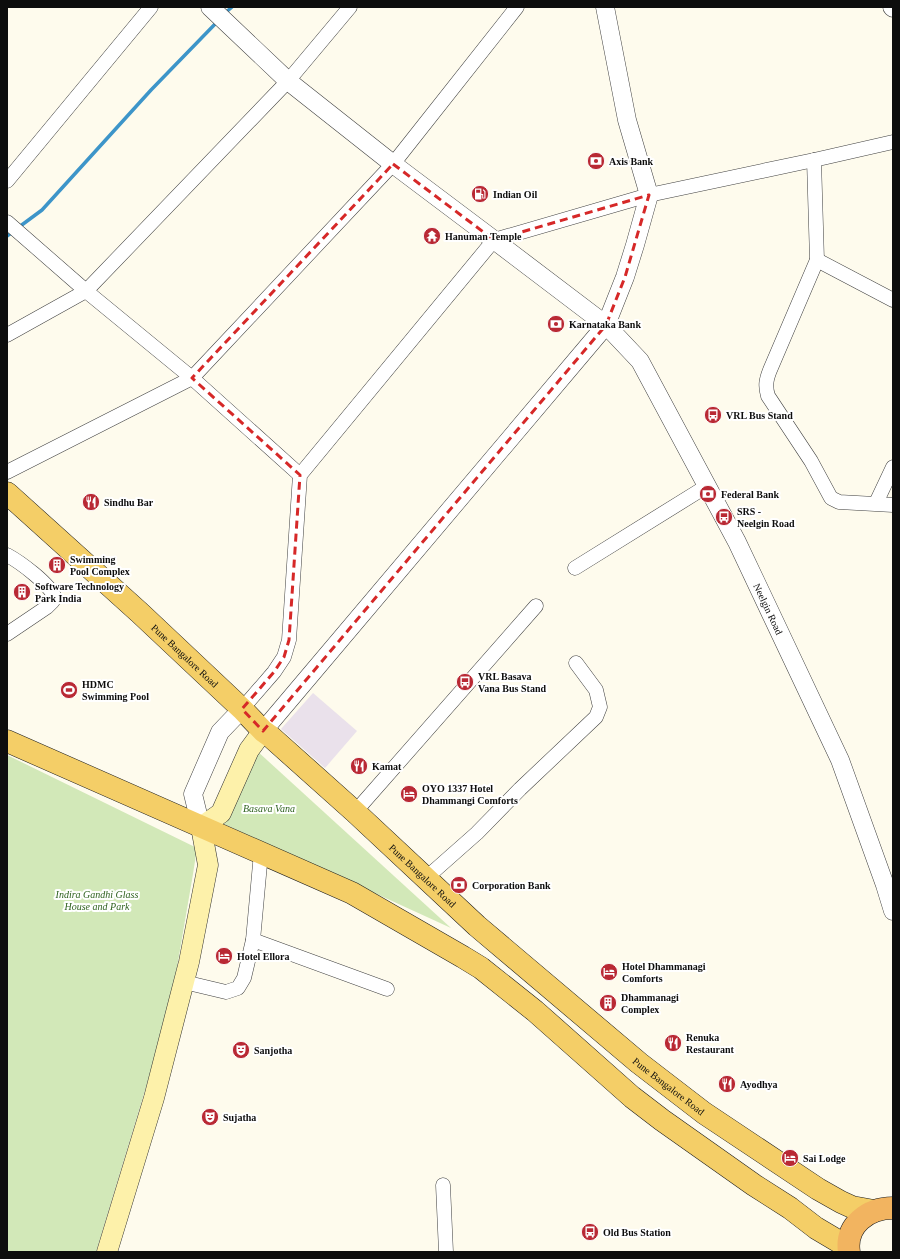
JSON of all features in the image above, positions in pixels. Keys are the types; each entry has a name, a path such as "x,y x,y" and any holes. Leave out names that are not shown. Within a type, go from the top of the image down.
{"highway":[{"path":"848,1250 850,1236 855,1225 863,1216 883,1209"}],"main road":[{"name":"Pune Bangalore Road","path":"7,493 140,613 242,709 263,731 355,812 425,879 496,942 639,1063 704,1113 818,1189 852,1207 883,1209"},
{"path":"201,827 221,813 249,750 263,731"},
{"path":"7,742 352,894 463,957 481,968 535,1011 632,1097 662,1120 848,1250"},
{"path":"106,1252 154,1098 189,962 208,865 201,827"}],"street":[{"path":"7,181 151,7"},
{"name":"Neelgin Road","path":"210,7 288,81 393,164 606,326 640,361 737,542 840,760 893,911"},
{"path":"7,335 86,291 288,81 350,7"},
{"path":"7,472 192,378 393,164 517,7"},
{"path":"263,731 606,326 625,277 649,195 627,120 605,7"},
{"path":"201,827 193,794 220,732 274,672 284,657 289,640 300,475 494,240 649,195 893,142"},
{"path":"814,160 817,260 766,380 766,388 768,396 811,461 831,498 838,502 893,505"},
{"path":"7,222 86,291 192,378 300,475"},
{"path":"817,260 893,300"},
{"path":"876,504 893,467"},
{"path":"575,568 707,486"},
{"path":"7,555 16,560 48,587 53,593 54,598 47,607 7,634"},
{"path":"355,812 536,606"},
{"path":"425,879 477,833 520,789 596,717 600,707 596,690 576,664"},
{"path":"184,982 226,992 238,988 244,978 253,940 261,853"},
{"path":"253,940 387,989"},
{"path":"443,1184 446,1252"}],"highlighted area":[{"path":"393,164 494,240 649,195 625,277 606,325 263,731 242,709 274,672 284,657 289,640 300,475 192,378"}],"shaded area":[{"path":"313,693 357,731 325,768 281,729"}],"green space":[{"name":"Basava Vana","path":"256,750 451,928 224,824"},
{"name":"Indira Gandhi Glass House and Park","path":"7,755 197,848 170,1008 96,1252 7,1252"}],"waterway":[{"path":"225,13 232,7"},
{"path":"19,227 42,210 151,90 218,21"},
{"path":"7,236 14,231"}],"place":[{"name":"Axis Bank","path":"596,161"},
{"name":"Indian Oil","path":"480,194"},
{"name":"Hanuman Temple","path":"432,236"},
{"name":"Karnataka Bank","path":"556,324"},
{"name":"VRL Bus Stand","path":"713,415"},
{"name":"Federal Bank","path":"708,494"},
{"name":"Sindhu Bar","path":"91,502"},
{"name":"SRS - Neelgin Road","path":"724,517"},
{"name":"Swimming Pool Complex","path":"57,565"},
{"name":"Software Technology Park India","path":"22,592"},
{"name":"VRL Basava Vana Bus Stand","path":"465,682"},
{"name":"HDMC Swimming Pool","path":"69,690"},
{"name":"Kamat","path":"359,766"},
{"name":"OYO 1337 Hotel Dhammangi Comforts","path":"409,794"},
{"name":"Corporation Bank","path":"459,885"},
{"name":"Hotel Ellora","path":"224,956"},
{"name":"Hotel Dhammanagi Comforts","path":"609,972"},
{"name":"Dhammanagi Complex","path":"608,1003"},
{"name":"Renuka Restaurant","path":"673,1043"},
{"name":"Sanjotha","path":"241,1050"},
{"name":"Ayodhya","path":"727,1084"},
{"name":"Sujatha","path":"210,1117"},
{"name":"Sai Lodge","path":"790,1158"},
{"name":"Old Bus Station","path":"590,1232"}]}
